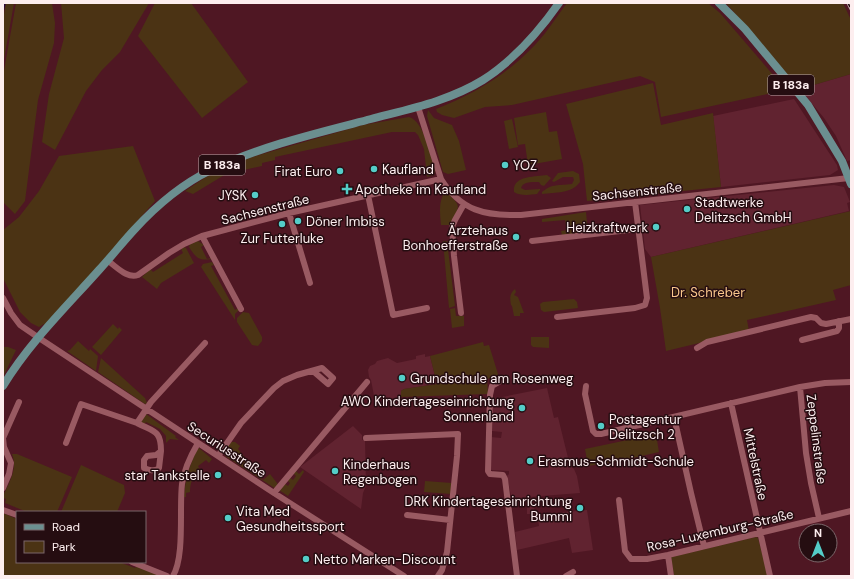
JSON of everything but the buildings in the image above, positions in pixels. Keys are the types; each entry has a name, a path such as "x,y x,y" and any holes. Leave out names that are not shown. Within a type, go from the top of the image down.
{"main road":[{"name":"B 183a","path":"3,386 17,364 38,338 108,261 133,230 174,193 209,171 243,156 274,146 418,107 462,90 482,80 518,53 559,3"},
{"name":"B 183a","path":"720,3 745,29 808,105 842,161 850,181"}],"street":[{"name":"Sachsenstraße","path":"418,107 440,179 446,188 464,204 481,213 500,216 521,215 635,202 850,181"},
{"name":"Sachsenstraße","path":"108,261 126,274 134,276 138,275 184,244 202,236 289,213 440,179"},
{"path":"368,195 393,315 427,308"},
{"path":"557,317 635,308 645,305 646,298 635,202"},
{"path":"461,313 452,227 454,220 464,204"},
{"path":"289,213 310,283"},
{"path":"532,241 638,229"},
{"path":"202,236 241,310"},
{"name":"Securiusstraße","path":"3,298 11,313 20,325 38,338 401,575"},
{"path":"697,348 707,342 811,317 816,318 821,323 826,324 851,319"},
{"path":"802,340 837,331 839,328 839,321"},
{"path":"137,423 146,409 205,342"},
{"path":"218,456 241,423 274,388 283,381 297,375 313,371"},
{"path":"274,493 367,382"},
{"path":"499,382 492,386 490,395 488,471 490,474 503,475 505,479 517,576"},
{"path":"586,386 585,394 593,431 596,434 608,433 800,387 825,383 851,382"},
{"name":"Zeppelinstraße","path":"800,387 806,453 819,518"},
{"path":"3,488 9,474 11,463 4,447 4,438 19,402"},
{"name":"Mittelstraße","path":"731,403 770,576"},
{"path":"66,443 81,404 137,423 155,432 161,441 161,451"},
{"path":"674,417 704,546"},
{"path":"366,438 458,434 447,552 442,570 438,576"},
{"path":"173,576 177,569 181,498 184,475 186,467 198,443"},
{"name":"Rosa-Luxemburg-Straße","path":"619,500 624,551 631,559 637,560 668,555 851,511"},
{"path":"3,510 16,516"},
{"path":"407,515 450,520"},
{"path":"668,555 671,576"},
{"path":"134,563 167,576"},
{"path":"566,576 573,572"}],"shaded area":[{"path":"851,74 851,160 847,161 836,136 824,118 800,89"},
{"path":"794,99 837,165 838,170 830,175 721,187 713,116"},
{"path":"834,185 844,187 850,202 847,203 849,211 651,257 645,249 640,205"},
{"name":"Grundschule am Rosenweg","path":"425,354 425,357 430,356 437,384 404,389 401,391 401,397 375,401 368,370 370,366 375,364 377,361 388,358 397,363 416,359 416,356"},
{"name":"Erasmus-Schmidt-Schule","path":"547,388 554,418 558,417 570,466 574,469 577,476 580,493 516,498 511,496 507,476 509,471 490,470 491,437 501,438 502,432 492,431 492,399"},
{"name":"Kinderhaus Regenbogen","path":"353,426 362,435 362,440 365,440 366,486 363,493 361,509 300,467"},
{"path":"527,506 534,506 535,515 587,510 593,550 572,553 569,538 517,550 515,532 539,526 538,518 531,518 530,514 527,514"}],"green space":[{"path":"6,3 14,3 3,65 3,20"},
{"path":"16,3 52,3 55,23 54,43 38,100 25,201 15,214 3,202 3,76"},
{"path":"61,3 149,3 120,52 102,70 86,91 55,150 42,142 49,94 64,38"},
{"path":"155,3 191,3 248,82 202,118 138,36"},
{"path":"567,3 708,3 720,13 786,90 661,117 655,82 640,76 512,105 485,107 454,118 437,112 436,109 486,85 519,60 540,40"},
{"path":"726,3 843,3 851,20 851,74 800,89"},
{"path":"653,83 661,125 713,113 721,187 587,201 583,164 566,104"},
{"path":"428,110 434,118 452,125 459,141 466,170 448,174 443,172 427,116"},
{"path":"546,112 549,132 557,131 562,159 528,165 525,144 518,145 514,118"},
{"path":"409,117 419,125 423,132 432,158 435,171 434,175 427,177 424,149 418,135 415,132 392,132 275,157 275,160 262,163 262,166 226,174 193,194 185,191 206,177 249,158 363,125"},
{"path":"512,119 518,147 509,149 504,121"},
{"path":"133,146 155,201 45,326 44,324 39,327 31,323 20,312 3,278 3,230 19,217 39,191 59,156"},
{"path":"573,171 579,174 580,182 572,189 563,192 542,194 542,192 546,189 556,185 572,184 574,180 573,177 563,177 554,182 552,181 558,173"},
{"path":"547,175 551,178 544,186 539,182 531,182 524,184 521,188 525,190 540,189 537,194 522,195 514,192 514,186 517,182 526,178"},
{"path":"446,191 458,206 451,225 441,225 441,203 443,194"},
{"name":"Dr. Schreber","path":"851,211 851,285 833,290 836,300 747,320 749,331 666,351 651,257"},
{"path":"586,212 588,233 562,235 561,231 567,230 565,220 542,222 542,219"},
{"path":"198,241 204,245 201,247 207,259 211,259 203,260 198,258 191,251 189,247 190,244"},
{"path":"443,241 447,241 455,306 449,308"},
{"path":"184,247 194,263 161,283 157,289 142,277 150,269 153,272 183,253 181,249"},
{"path":"212,262 214,265 211,266 235,310 238,308 239,310 235,314 235,320 201,267 203,264"},
{"path":"515,289 516,292 514,295 518,297 524,313 520,313 520,316 514,316 511,305 511,294"},
{"path":"574,299 577,302 578,308 544,312 541,310 540,304 543,302"},
{"path":"455,308 456,316 464,316 464,326 452,328 450,309"},
{"path":"243,312 249,313 262,337 262,341 258,346 252,345 237,322 237,318"},
{"path":"113,324 118,329 119,327 122,330 101,355 92,347"},
{"path":"531,337 549,337 549,348 533,347 531,345"},
{"path":"78,341 89,351 90,349 98,356 96,371 67,351 70,350"},
{"path":"483,342 484,346 489,345 498,374 496,377 487,379 488,394 401,397 401,391 404,389 437,384 430,356"},
{"path":"3,347 16,350 3,377"},
{"path":"101,358 145,398 147,403 145,404 98,372"},
{"path":"146,414 176,436 175,437 179,440 170,439 166,443 166,436 160,429 146,422 144,425 141,423 141,419"},
{"path":"656,434 659,452 620,461 588,466 585,449"},
{"path":"232,442 235,442 240,446 238,449 263,480 270,474 277,483 278,486 276,489 225,456 225,451"},
{"path":"199,448 212,459 209,463 206,460 198,466 200,470 192,480 190,492 186,493 186,497 184,497 188,472 197,449"},
{"path":"12,454 17,454 72,477 57,511 25,511 5,503 6,499 3,498 3,496 10,481 14,460"},
{"path":"81,465 124,485 125,493 117,511 61,511"},
{"path":"295,470 299,474 303,470 304,472 288,496 279,490 284,483 288,486 290,483 287,480 289,477 293,480 296,476 293,473"},
{"path":"425,481 452,483 451,494 424,492"},
{"path":"3,513 16,519 16,563 122,563 135,568 137,566 162,576 3,576"},
{"path":"756,537 758,538 768,576 674,576 671,557"}],"waterway":[{"path":"3,11 5,3"}],"railway":[{"path":"848,3 851,9"}],"place":[{"name":"YOZ","path":"505,165"},
{"name":"Kaufland","path":"374,169"},
{"name":"Firat Euro","path":"340,171"},
{"name":"Apotheke im Kaufland","path":"347,189"},
{"name":"JYSK","path":"255,195"},
{"name":"Stadtwerke Delitzsch GmbH","path":"687,209"},
{"name":"Döner Imbiss","path":"298,221"},
{"name":"Zur Futterluke","path":"282,224"},
{"name":"Heizkraftwerk","path":"656,227"},
{"name":"Ärztehaus Bonhoefferstraße","path":"516,237"},
{"name":"Grundschule am Rosenweg","path":"402,378"},
{"name":"AWO Kindertageseinrichtung Sonnenland","path":"522,408"},
{"name":"Postagentur Delitzsch 2","path":"601,426"},
{"name":"Erasmus-Schmidt-Schule","path":"530,461"},
{"name":"Kinderhaus Regenbogen","path":"335,471"},
{"name":"star Tankstelle","path":"218,475"},
{"name":"DRK Kindertageseinrichtung Bummi","path":"580,508"},
{"name":"Vita Med Gesundheitssport","path":"228,518"},
{"name":"Netto Marken-Discount","path":"306,559"}]}
